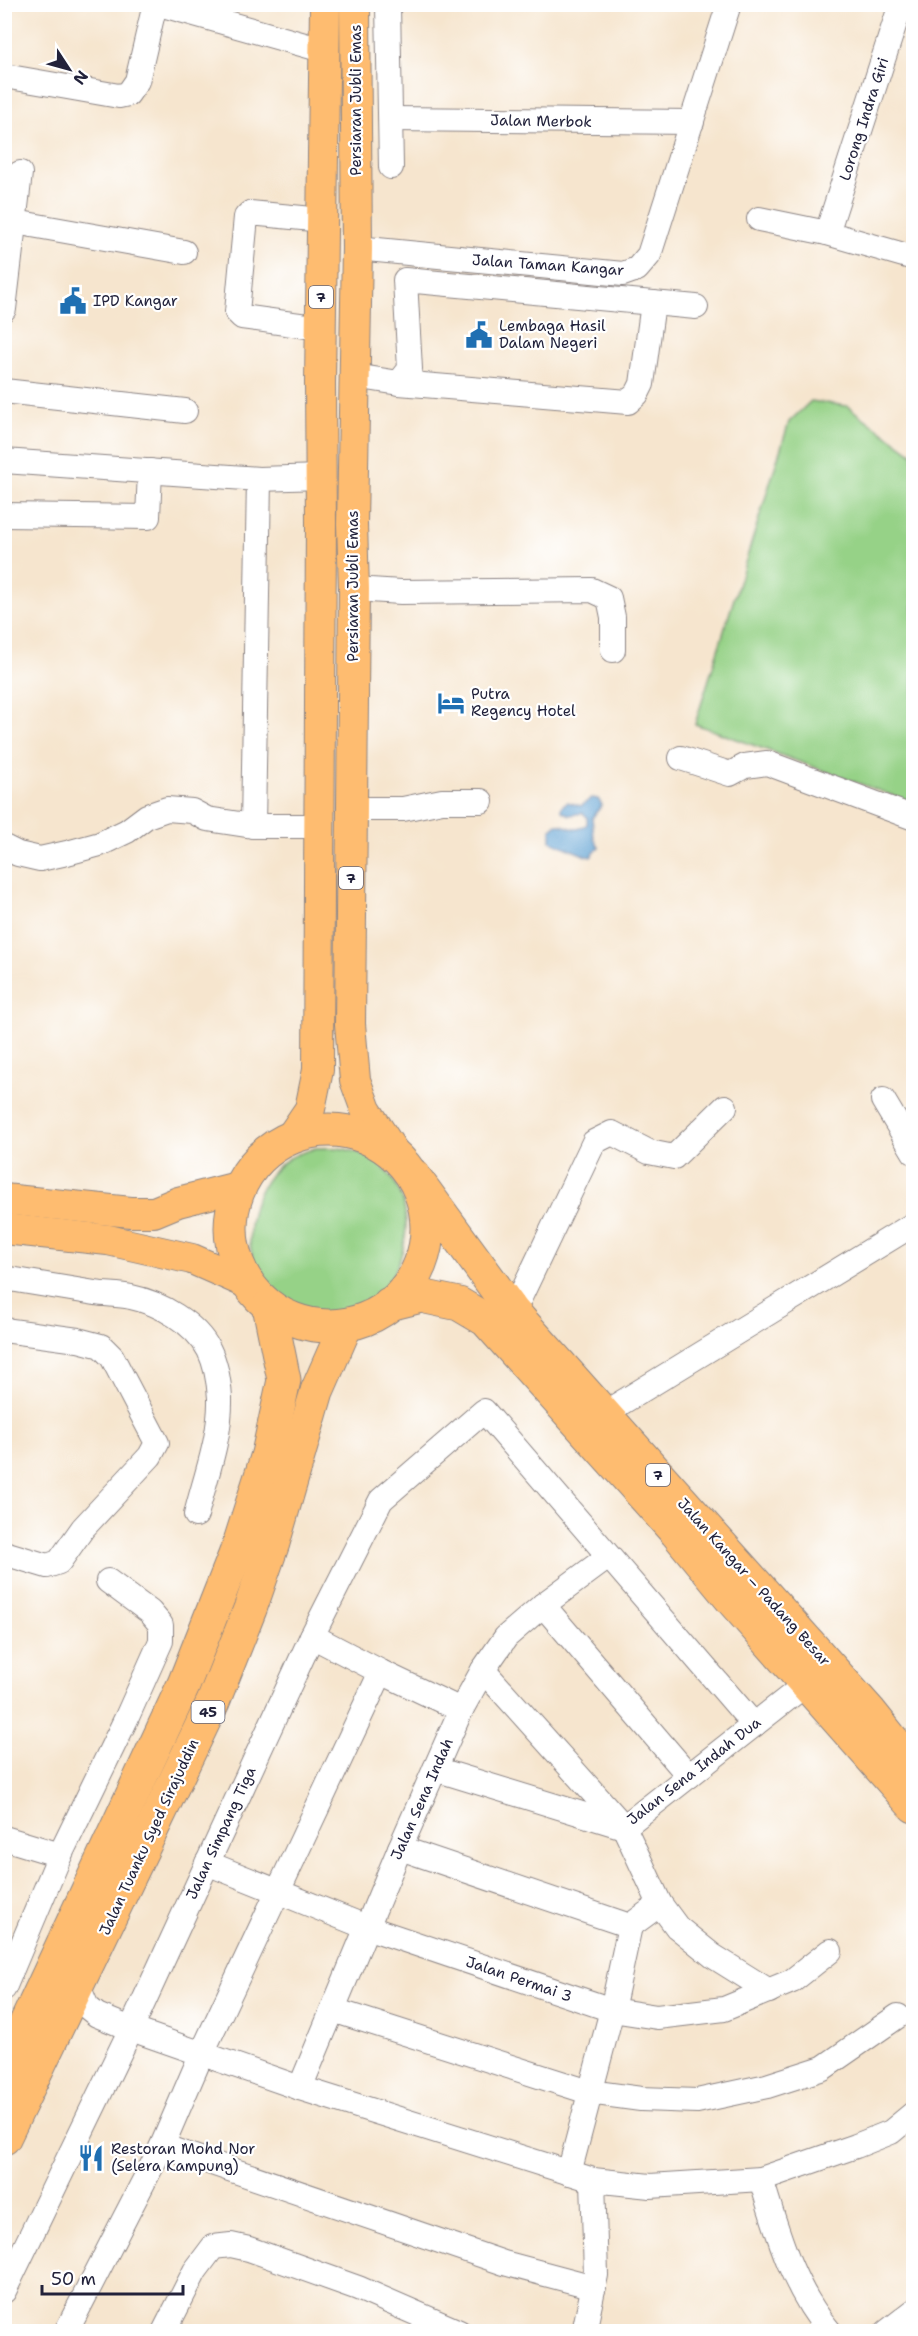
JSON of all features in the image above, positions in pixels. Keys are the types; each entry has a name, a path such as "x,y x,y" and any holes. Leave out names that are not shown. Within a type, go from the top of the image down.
{"highway":[{"name":"7","path":"328,1130 347,1131 373,1140 404,1166 423,1199 426,1216 425,1250 416,1274 400,1295 376,1314 346,1325 325,1326 305,1323 286,1316 259,1295 240,1269 231,1236 233,1211 241,1186 256,1162 291,1137 328,1130"},
{"name":"Jalan Kangar – Padang Besar","path":"404,1166 513,1312 870,1712 905,1778 914,1806"},
{"name":"Jalan Tuanku Syed Sirajuddin","path":"4,2138 13,2078 128,1804 184,1684 225,1584 268,1455 284,1380 259,1295"},
{"name":"Jalan Kangar – Padang Besar","path":"389,1304 421,1296 459,1304 486,1320 676,1532 806,1684 905,1778"},
{"name":"Jalan Tuanku Syed Sirajuddin","path":"13,2078 78,1986 218,1691 273,1543 317,1391 346,1325"},
{"path":"870,1712 892,1728 914,1732"}],"main road":[{"name":"Persiaran Jubli Emas","path":"291,1137 310,1109 318,1070 320,477 325,4"},
{"name":"Persiaran Jubli Emas","path":"355,4 357,248 352,524 354,589 350,1024 355,1080 366,1110 404,1166"},
{"path":"320,590 354,589"},
{"path":"4,1199 131,1212 154,1212 178,1202 241,1186"},
{"path":"4,1229 108,1240 192,1259 259,1295"}],"street":[{"path":"4,76 119,96 128,94 137,81 157,4 326,51"},
{"path":"388,4 391,167"},
{"name":"Jalan Taman Kangar","path":"357,248 623,274 637,269 649,255 729,4"},
{"name":"Lorong Indra Giri","path":"827,233 901,4"},
{"name":"Jalan Merbok","path":"391,119 692,123"},
{"path":"5,308 20,172"},
{"path":"321,328 242,317 237,312 246,217 250,213 322,220"},
{"path":"759,219 827,233 914,258"},
{"path":"15,222 184,252"},
{"path":"399,383 410,369 405,280 696,307"},
{"path":"355,376 399,383 628,402 637,394 642,384 653,303"},
{"path":"4,391 185,411"},
{"path":"4,461 259,479 320,477"},
{"path":"4,515 147,517 150,471"},
{"path":"253,826 259,479"},
{"path":"354,589 592,590 609,598 613,617 614,650"},
{"path":"681,759 730,774 744,766 767,763 914,818"},
{"path":"352,809 403,809 442,801 481,801"},
{"path":"4,847 18,854 40,859 67,853 100,844 127,831 147,816 167,809 192,811 207,819 253,826 319,826"},
{"path":"883,1100 914,1152"},
{"path":"513,1312 594,1142 612,1133 649,1152 674,1157 725,1107"},
{"path":"603,1414 914,1224"},
{"path":"4,1278 131,1297 153,1304 178,1317 197,1335 208,1349 217,1377 220,1400 217,1428 196,1515"},
{"path":"4,1330 78,1340 100,1346 112,1357 157,1443 150,1456 83,1528 59,1562 47,1566 4,1553"},
{"name":"Jalan Simpang Tiga","path":"4,2290 131,2029 312,1636 381,1500 484,1411 608,1557"},
{"path":"608,1557 754,1725"},
{"name":"Jalan Sena Indah","path":"300,2088 399,1848 461,1710 483,1670 506,1637 543,1605 608,1557"},
{"path":"4,1989 60,1855 161,1641 160,1625 150,1612 108,1581"},
{"path":"543,1605 689,1776"},
{"path":"312,1636 461,1710"},
{"path":"483,1670 624,1827 660,1904 677,1927 713,1956 769,1991"},
{"path":"66,2331 162,2146 202,2053 381,1672"},
{"name":"Jalan Sena Indah Dua","path":"435,1769 624,1827 806,1684"},
{"path":"93,1788 128,1804"},
{"path":"4,1838 60,1855"},
{"path":"399,1848 630,1926"},
{"name":"Jalan Permai 3","path":"207,1863 366,1928 612,2010 657,2017 724,2009 792,1981 831,1952"},
{"path":"569,2174 612,2010 630,1926 660,1904"},
{"path":"78,1986 87,2007 97,2015 131,2029 300,2088 593,2180 650,2186 760,2179 891,2132 914,2113"},
{"path":"333,2010 590,2092 641,2099 697,2101 767,2086 824,2068 898,2016"},
{"path":"162,2146 504,2263 594,2288"},
{"path":"760,2179 780,2240 802,2290 830,2331"},
{"path":"584,2331 596,2275 593,2180"},
{"path":"171,2330 195,2271 213,2247 231,2245 249,2249 358,2288 459,2331"},
{"path":"887,2331 914,2310"}],"green space":[{"path":"811,401 847,406 913,454 913,803 695,724 789,422"},
{"path":"316,1148 344,1149 376,1162 396,1184 405,1212 404,1242 395,1271 376,1295 350,1311 317,1314 294,1308 278,1297 262,1279 254,1264 250,1247 252,1212 266,1181 290,1158"}],"water":[{"path":"592,798 598,799 602,805 592,818 594,838 599,847 591,857 551,841 551,829 557,824 576,829 587,824 587,817 583,813 570,815 563,812 561,809 564,804 568,802 581,806"}],"place":[{"name":"IPD Kangar","path":"73,301"},
{"name":"Lembaga Hasil Dalam Negeri","path":"479,335"},
{"name":"Putra Regency Hotel","path":"451,703"},
{"name":"Restoran Mohd Nor (Selera Kampung)","path":"91,2158"}]}
